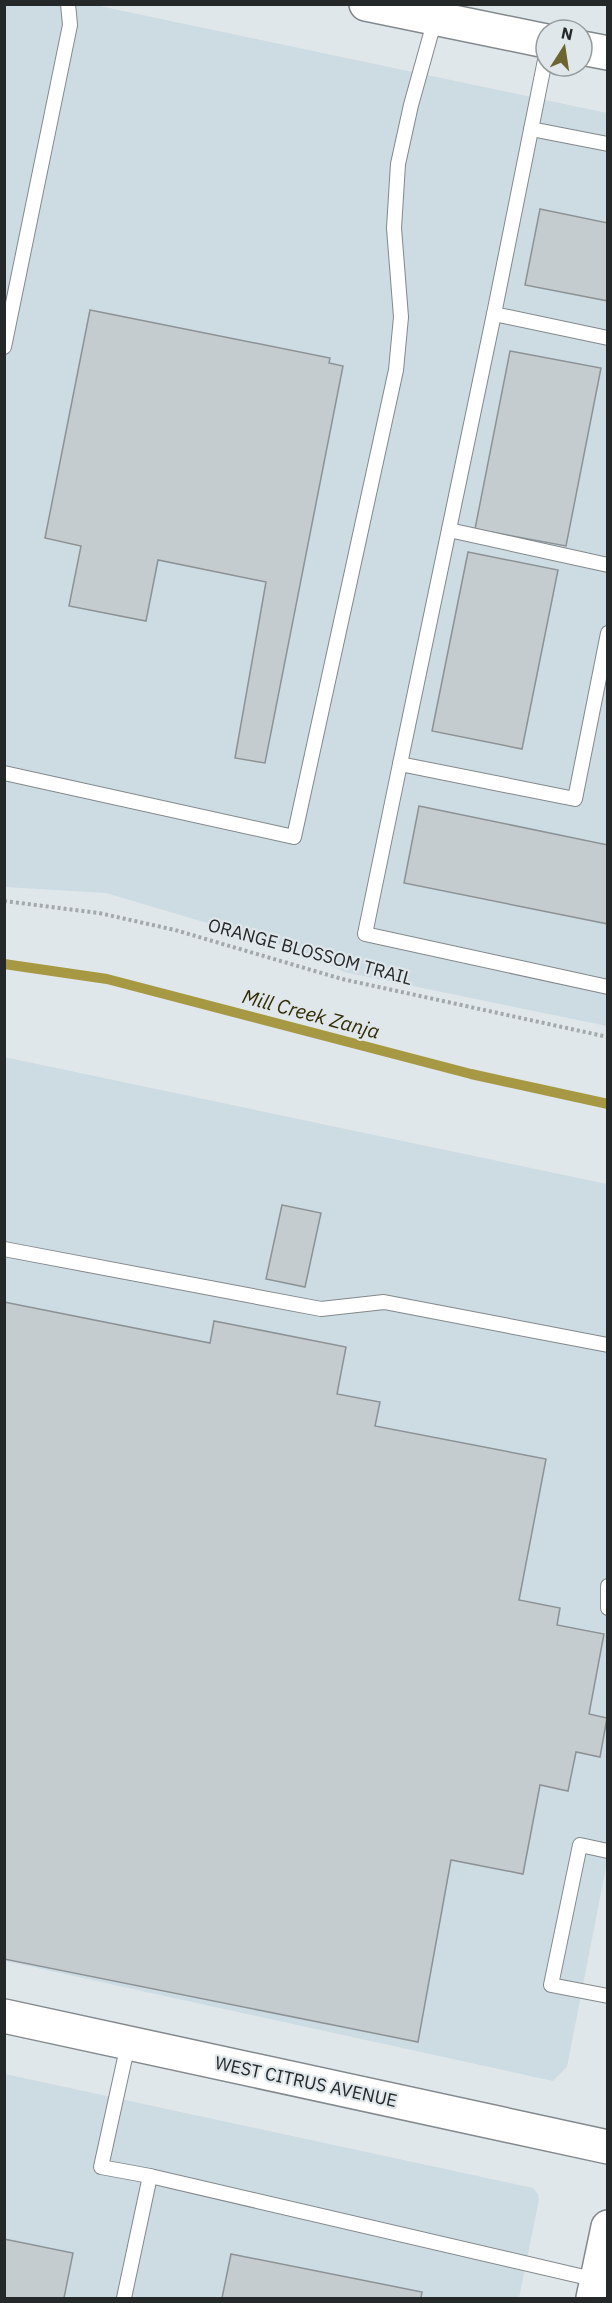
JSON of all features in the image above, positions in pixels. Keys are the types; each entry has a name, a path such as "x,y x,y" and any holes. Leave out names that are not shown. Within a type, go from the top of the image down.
{"street":[{"path":"366,4 534,39"},
{"name":"WEST CITRUS AVENUE","path":"4,2016 608,2147"},
{"path":"595,2289 608,2227"}],"lane":[{"path":"4,347 70,25 68,4"},
{"path":"4,773 294,837 396,370 401,317 394,228 398,164 411,105 435,19"},
{"path":"541,78 365,934 608,987"},
{"path":"531,129 608,144"},
{"path":"494,314 608,338"},
{"path":"449,530 608,565"},
{"path":"400,764 575,798 608,633"},
{"path":"4,1249 321,1309 384,1302 608,1345"},
{"path":"607,1608 608,1586"},
{"path":"608,1851 579,1845 551,1985 608,1996"},
{"path":"128,2044 101,2166 150,2176 595,2289"},
{"path":"124,2298 150,2176"}],"path":[{"name":"ORANGE BLOSSOM TRAIL","path":"4,901 99,913 175,930 342,979 608,1037"}],"shaded area":[{"path":"4,5 95,5 607,113 607,1026 344,972 301,951 106,893 5,887"},
{"path":"4,1057 607,1184 607,1862 567,2067 553,2081 5,1961"},
{"path":"5,2074 533,2188 539,2200 519,2298 5,2298"}],"building":[{"path":"540,209 608,223 608,301 525,285"},
{"path":"90,310 330,358 329,363 343,366 265,763 235,758 266,582 158,560 146,621 69,606 81,546 45,538"},
{"path":"510,351 601,368 566,546 475,529"},
{"path":"468,552 558,570 522,749 432,731"},
{"path":"419,806 608,845 608,924 404,883"},
{"path":"282,1205 321,1213 305,1287 266,1279"},
{"path":"4,1302 210,1343 214,1321 346,1347 337,1394 380,1402 375,1426 546,1459 519,1600 560,1608 557,1625 604,1634 589,1714 607,1718 600,1757 576,1752 568,1791 540,1785 523,1874 451,1860 418,2042 4,1959"},
{"path":"4,2239 73,2253 64,2298 4,2298"},
{"path":"231,2254 422,2292 421,2298 222,2298"}],"waterway":[{"name":"Mill Creek Zanja","path":"4,964 107,979 471,1074 608,1104"}]}
